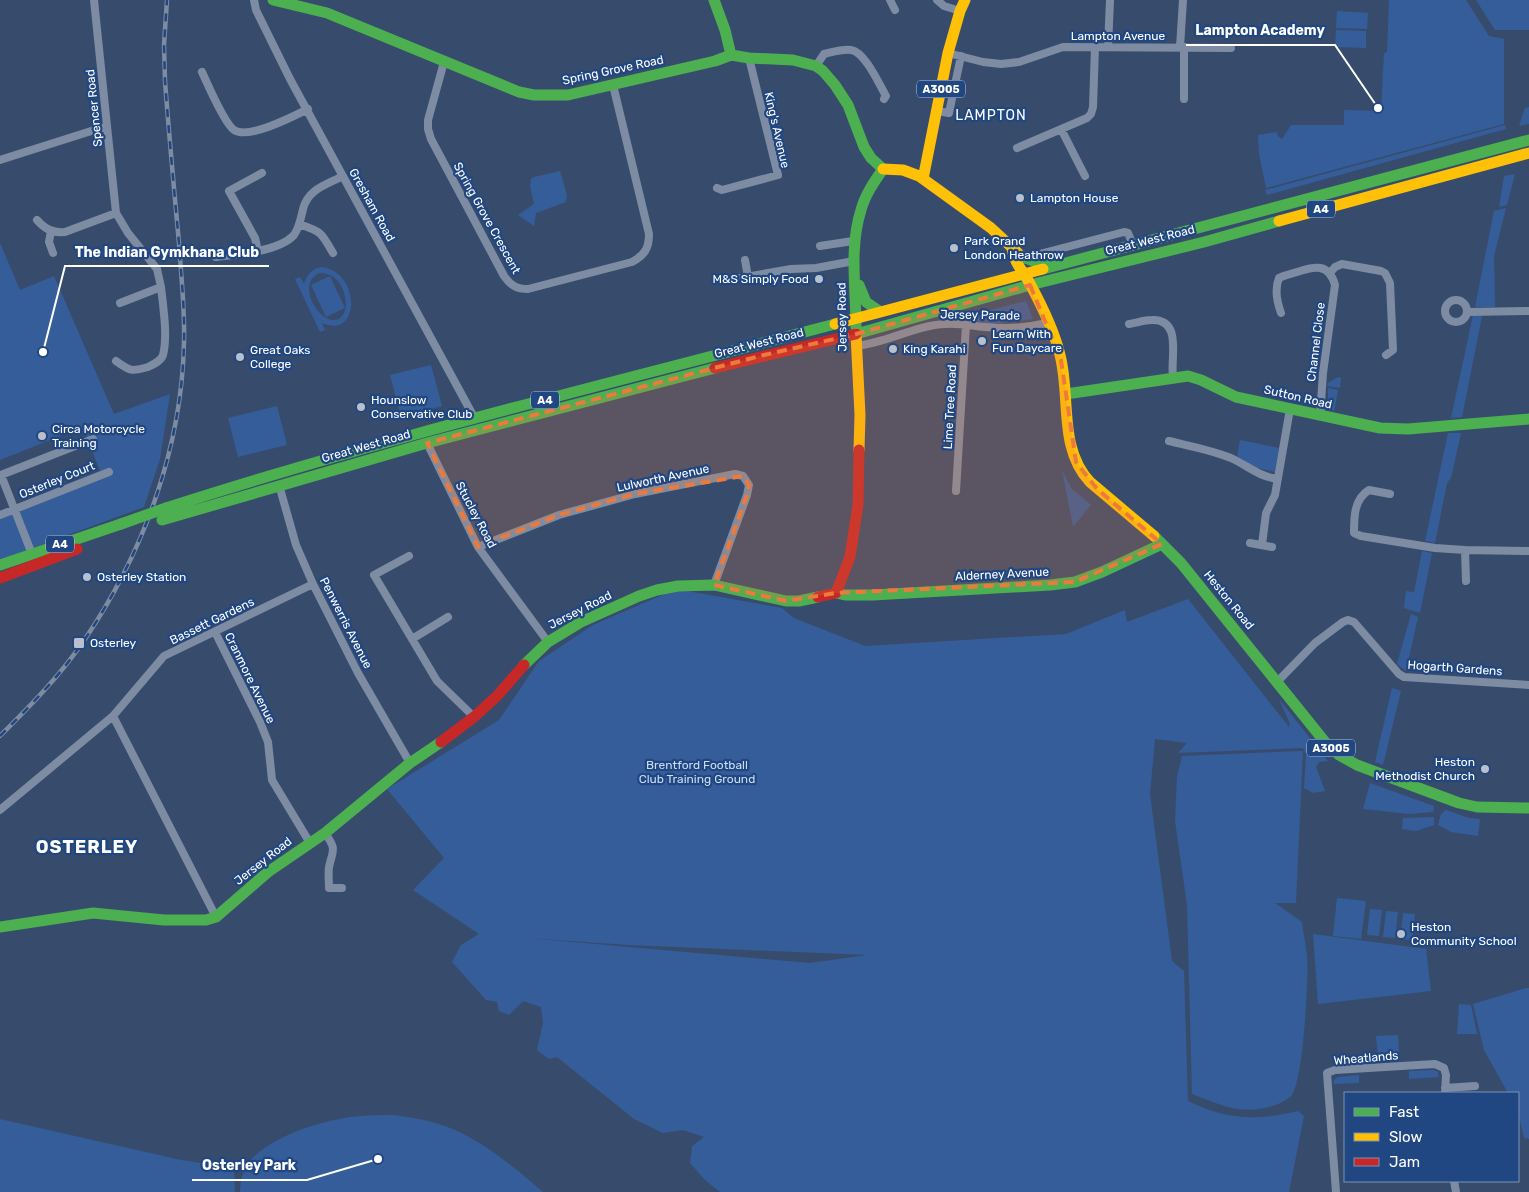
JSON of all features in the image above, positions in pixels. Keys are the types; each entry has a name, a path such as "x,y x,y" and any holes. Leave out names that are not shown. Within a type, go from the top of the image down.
{"main road":[{"name":"Spring Grove Road","path":"273,0 326,13 519,92 534,95 568,95 715,61 731,55 749,58 793,60 816,66"},
{"path":"714,0 725,30 731,55"},
{"name":"A3005","path":"923,179 948,53 965,0"},
{"path":"816,66 835,85 848,105 870,158 883,169"},
{"name":"Great West Road","path":"0,565 119,529 162,520 427,443 764,355 856,340 928,318 1028,279 1050,267 1131,241 1529,140"},
{"name":"Great West Road","path":"0,578 166,508 243,483 365,448 879,311 1213,239 1529,153"},
{"name":"A3005","path":"883,169 893,168 902,170 923,179 989,225 1019,254 1028,279"},
{"name":"Jersey Road","path":"216,917 268,872 325,833 410,763 421,757 474,716 497,696 530,658 548,642 580,622 639,596 678,586 714,585 786,601 798,601 836,593 850,557 857,510 860,415 854,241 858,215 873,183 883,169"},
{"path":"1019,254 1050,267"},
{"path":"856,278 866,302 879,311"},
{"name":"Heston Road","path":"1028,279 1059,353 1066,394 1070,442 1079,468 1097,489 1162,544 1199,584 1325,742 1334,751 1351,762 1470,806 1484,808 1529,807"},
{"path":"856,318 864,322 901,315 928,318"},
{"name":"Sutton Road","path":"1066,394 1173,377 1192,377 1236,397 1365,426 1398,430 1529,419"},
{"name":"Alderney Avenue","path":"836,593 845,595 1050,586 1075,582 1111,568 1162,544"},
{"path":"0,927 93,913 164,920 206,920 216,917"}],"street":[{"name":"Spencer Road","path":"94,0 116,213 128,233 157,269 161,287 164,335 163,355 154,365 135,371 116,361"},
{"name":"Gresham Road","path":"254,0 256,10 290,79 475,419"},
{"path":"890,0 895,10"},
{"path":"937,0 944,6 960,11"},
{"path":"1108,47 1110,0"},
{"path":"1183,0 1184,99"},
{"name":"Lampton Avenue","path":"948,53 988,63 1001,64 1019,62 1063,47 1231,48"},
{"path":"1017,148 1086,118 1091,114 1093,107 1095,47"},
{"path":"816,66 824,54 852,50 862,55 886,96 884,99"},
{"path":"937,111 949,113 961,56"},
{"name":"King's Avenue","path":"717,188 722,190 778,175 749,58"},
{"name":"Spring Grove Crescent","path":"444,62 428,120 431,139 504,276 510,284 522,289 632,262 645,253 649,245 650,234 614,85"},
{"path":"202,72 228,123 235,131 245,133 282,122 308,109"},
{"path":"0,160 107,126"},
{"path":"1061,129 1085,176"},
{"path":"258,251 255,238 229,191 262,172"},
{"path":"216,257 246,254 286,240 294,234 299,224 304,204 311,193 343,176"},
{"path":"37,220 51,231 65,232 116,213"},
{"path":"299,224 319,230 333,253"},
{"path":"51,231 49,242 53,253"},
{"name":"Great West Road","path":"1019,254 1124,232 1128,233 1131,241"},
{"path":"820,246 854,241"},
{"path":"745,260 744,277 791,269 816,268 854,260"},
{"path":"1281,313 1276,293 1276,284 1279,278 1312,268 1324,269 1330,273 1334,267 1342,264 1381,271 1390,283 1393,350 1386,355"},
{"name":"Channel Close","path":"1320,416 1323,373 1335,285 1330,273"},
{"path":"120,303 161,287"},
{"path":"1468,312 1529,311"},
{"name":"Jersey Parade","path":"928,318 947,324 1006,328 1038,326 1047,323"},
{"path":"1128,324 1152,320 1166,325 1172,331 1173,377"},
{"name":"Lime Tree Road","path":"956,491 966,325"},
{"path":"1262,545 1266,513 1275,495 1290,409"},
{"name":"Osterley Court","path":"32,554 1,475 93,439"},
{"path":"1169,441 1221,454 1254,472 1277,479"},
{"name":"Stucley Road","path":"427,443 478,547 548,642"},
{"name":"Osterley Court","path":"0,515 109,472"},
{"name":"Lulworth Avenue","path":"478,547 560,515 635,494 735,474 743,476 749,485 748,495 714,585"},
{"name":"Penwerris Avenue","path":"279,486 296,546 313,584 358,673 410,763"},
{"path":"1390,494 1369,490 1360,497 1356,506 1354,534 1422,546 1465,550 1529,551"},
{"path":"1250,543 1272,547"},
{"path":"1465,550 1466,581"},
{"path":"409,556 374,575 437,681 474,716"},
{"name":"Bassett Gardens","path":"0,810 113,716 164,656 313,584"},
{"path":"412,639 448,617"},
{"name":"Hogarth Gardens","path":"1277,682 1315,643 1348,620 1354,622 1399,674 1404,677 1529,685"},
{"name":"Cranmore Avenue","path":"215,632 268,742 272,780 310,843"},
{"path":"113,716 216,917"},
{"path":"325,833 334,848 329,868 329,892 342,888"},
{"name":"Wheatlands","path":"1336,1192 1328,1074 1335,1070 1435,1064 1444,1068 1446,1075 1445,1091 1475,1086"}],"highlighted area":[{"path":"1030,285 1061,360 1076,462 1097,489 1162,544 1075,582 836,593 786,601 714,585 747,495 749,485 743,476 635,494 559,515 478,547 427,443 764,355 856,334"}],"green space":[{"path":"1389,0 1466,0 1489,36 1504,39 1504,124 1266,188 1259,154 1258,135 1277,132 1278,136 1282,139 1291,125 1344,125 1344,110 1381,111 1384,53 1387,52"},
{"path":"1476,0 1529,0 1529,30 1495,30"},
{"path":"1337,11 1368,13 1367,29 1336,28"},
{"path":"1336,30 1366,31 1366,48 1335,47"},
{"path":"1529,107 1529,124 1519,126 1525,108"},
{"path":"1505,125 1506,129 1267,195 1265,190"},
{"path":"560,171 567,195 566,202 536,213 534,226 518,215 534,204 530,186 531,179"},
{"path":"1515,174 1507,205 1499,207 1504,176"},
{"path":"1506,208 1494,256 1495,307 1475,307 1494,211"},
{"path":"0,243 20,290 54,276 114,414 170,394 160,459 144,507 0,560 0,511 100,471 83,427 0,460"},
{"path":"321,267 334,271 344,280 349,291 351,303 349,314 344,322 335,326 322,323 325,330 320,332 295,279 300,277 304,284 310,273","holes":["319,273 329,274 340,283 344,292 345,309 343,315 336,320 329,319 321,314 311,298 309,288 312,279"]},
{"path":"330,276 345,308 326,317 311,285"},
{"path":"1026,301 1033,319 993,324 968,320 967,316"},
{"path":"1473,315 1482,316 1462,417 1451,418"},
{"path":"431,365 442,406 401,417 390,375"},
{"path":"1338,377 1341,378 1340,388 1327,386 1328,383"},
{"path":"1328,388 1338,390 1334,412 1328,404"},
{"path":"277,406 287,445 238,457 228,418"},
{"path":"1448,433 1461,433 1451,478 1447,483 1435,543 1425,541"},
{"path":"1240,440 1279,448 1275,472 1257,468 1237,457"},
{"path":"1062,470 1071,488 1091,505 1073,527"},
{"path":"1422,551 1432,553 1420,613 1404,608 1406,591 1414,592"},
{"name":"Brentford Football Club Training Ground","path":"676,589 782,608 794,618 865,646 1066,634 1125,610 1127,622 1188,599 1289,727 1290,724 1279,699 1328,761 1319,762 1316,767 1325,791 1313,793 1304,788 1306,754 1303,748 1178,753 1187,743 1155,739 1150,794 1172,961 1184,971 1188,1101 1216,1112 1242,1117 1269,1116 1298,1111 1304,1116 1289,1192 720,1192 705,1180 690,1163 692,1146 704,1137 683,1130 663,1133 634,1119 557,1057 549,1059 537,1050 543,1023 541,1007 523,1001 509,1015 499,1011 497,1002 486,1000 452,962 461,945 479,934 413,890 444,858 387,789 499,720 539,661 593,625","holes":["528,938 628,945 867,955 810,963"]},
{"path":"1411,614 1418,617 1406,671 1397,664"},
{"path":"1392,688 1401,691 1383,765 1375,762"},
{"path":"1303,751 1296,903 1275,903 1302,922 1307,952 1306,1006 1299,1072 1291,1096 1278,1104 1271,1107 1247,1110 1232,1108 1192,1094 1187,905 1175,821 1177,777 1182,756"},
{"path":"1370,783 1434,806 1433,812 1410,814 1363,809"},
{"path":"1446,810 1469,818 1480,819 1478,836 1451,832 1438,825 1441,814"},
{"path":"1434,817 1434,825 1416,831 1402,829 1403,818"},
{"path":"1337,898 1366,901 1361,939 1333,936"},
{"path":"1370,909 1382,910 1379,936 1367,935"},
{"path":"1386,911 1398,912 1395,938 1383,937"},
{"path":"1403,913 1415,914 1412,940 1400,939"},
{"path":"1313,934 1426,949 1431,991 1318,1004"},
{"path":"1529,988 1529,1139 1524,1138 1519,1116 1519,1092 1507,1092 1484,1050 1473,1004"},
{"path":"1459,1004 1471,1005 1477,1034 1457,1034"},
{"path":"1398,1035 1399,1055 1378,1056 1376,1036"},
{"path":"1434,1070 1438,1072 1439,1077 1409,1079 1409,1071"},
{"path":"1359,1075 1359,1083 1333,1084 1334,1080 1338,1077"},
{"path":"392,1115 432,1122 459,1132 497,1154 543,1192 240,1192 243,1172 246,1166 267,1146 282,1138 331,1121 361,1116"},
{"path":"0,1119 181,1160 234,1168 235,1192 0,1192"}],"railway":[{"path":"0,736 34,702 66,665 106,606 142,534 156,497 176,420 182,381 184,330 179,243 165,81 164,45 167,0"}],"traffic: fast":[{"path":"273,0 327,13 519,92 534,95 568,95 715,61 731,55 749,58 793,60 816,66 835,85 848,105 864,147 871,158 883,169"},
{"path":"714,0 725,30 731,55"},
{"path":"1043,269 1529,140"},
{"path":"856,327 854,253 857,224 865,199 883,169"},
{"path":"856,334 1030,285 1204,242 1279,221"},
{"path":"1020,256 1050,267"},
{"path":"859,285 866,302 879,311"},
{"path":"166,508 416,434 835,324"},
{"path":"162,520 427,443 715,368"},
{"path":"1066,394 1188,376 1201,380 1236,397 1380,428 1408,429 1529,419"},
{"path":"121,524 166,508"},
{"path":"0,565 121,524"},
{"path":"1154,536 1181,563 1325,742 1339,755 1357,765 1459,803 1477,807 1529,808"},
{"path":"836,593 845,595 873,595 1075,582 1102,572 1162,544"},
{"path":"524,665 548,642 581,622 657,590 678,586 714,585 786,601 799,601 818,597"},
{"path":"0,927 93,913 164,920 206,920 216,917 268,872 325,833 410,763 441,742"}],"traffic: slow":[{"path":"923,179 948,53 965,0"},
{"path":"1279,221 1529,153"},
{"path":"883,169 903,170 919,176 991,228 1018,253"},
{"path":"1012,248 1016,262 1029,282 1051,327 1060,355 1069,438 1073,454 1080,469 1090,482 1154,536"},
{"path":"835,324 1043,269"},
{"path":"856,334 860,415 859,450"}],"traffic: jam":[{"path":"715,368 856,334"},
{"path":"818,597 836,593 850,557 858,505 859,450"},
{"path":"0,578 77,549"},
{"path":"441,742 474,717 497,696 524,665"}],"place":[{"name":"Lampton Academy","path":"1378,108"},
{"name":"Lampton House","path":"1020,198"},
{"name":"Park Grand London Heathrow","path":"954,248"},
{"name":"M&S Simply Food","path":"819,279"},
{"name":"Learn With Fun Daycare","path":"982,341"},
{"name":"King Karahi","path":"893,349"},
{"name":"The Indian Gymkhana Club","path":"43,352"},
{"name":"Great Oaks College","path":"240,357"},
{"name":"Hounslow Conservative Club","path":"361,407"},
{"name":"Circa Motorcycle Training","path":"42,436"},
{"name":"Osterley Station","path":"87,577"},
{"name":"Osterley","path":"79,643"},
{"name":"Heston Methodist Church","path":"1485,769"},
{"name":"Heston Community School","path":"1401,934"},
{"name":"Osterley Park","path":"378,1159"}],"district":[{"name":"LAMPTON","path":"991,115"},
{"name":"OSTERLEY","path":"87,847"}]}
